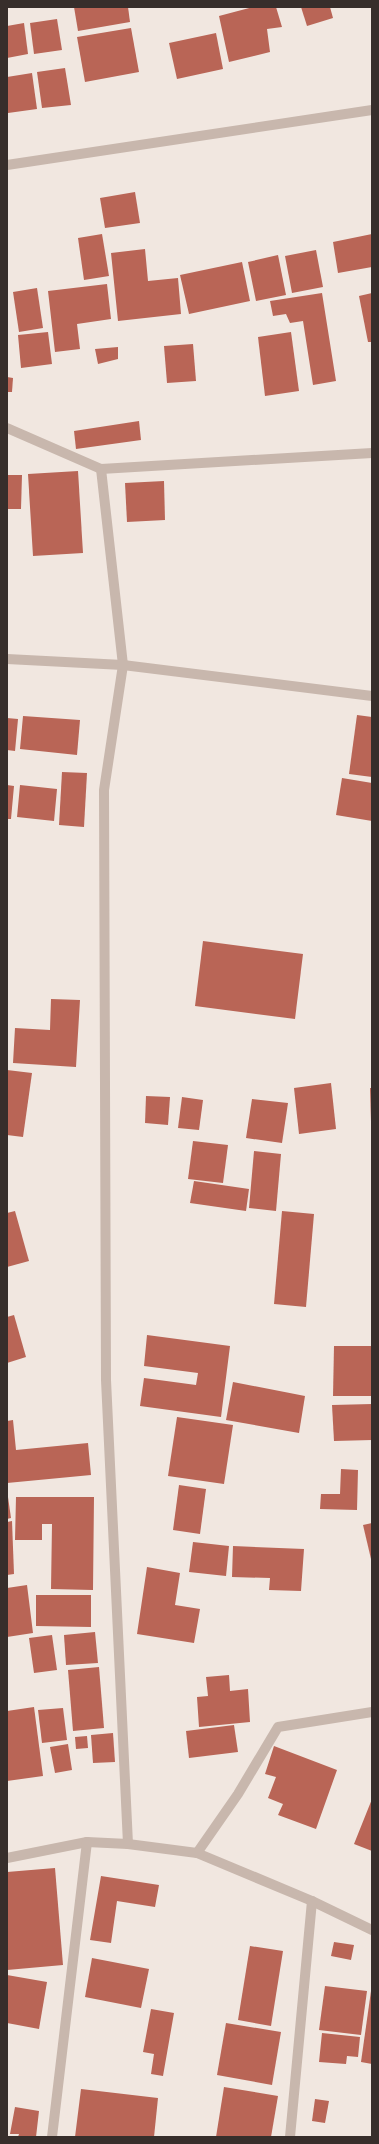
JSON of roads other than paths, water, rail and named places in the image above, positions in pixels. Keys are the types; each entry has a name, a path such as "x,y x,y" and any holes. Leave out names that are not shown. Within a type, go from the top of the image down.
{"street":[{"path":"7,164 372,110"},
{"path":"7,428 102,468 372,453"},
{"path":"102,468 123,665 104,790 106,1380 128,1844"},
{"path":"7,659 123,665 372,696"},
{"path":"197,1853 238,1794 278,1728 372,1712"},
{"path":"52,2137 87,1842"},
{"path":"7,1858 87,1842 128,1844 197,1853 312,1901 372,1930"},
{"path":"290,2137 312,1901"}]}
